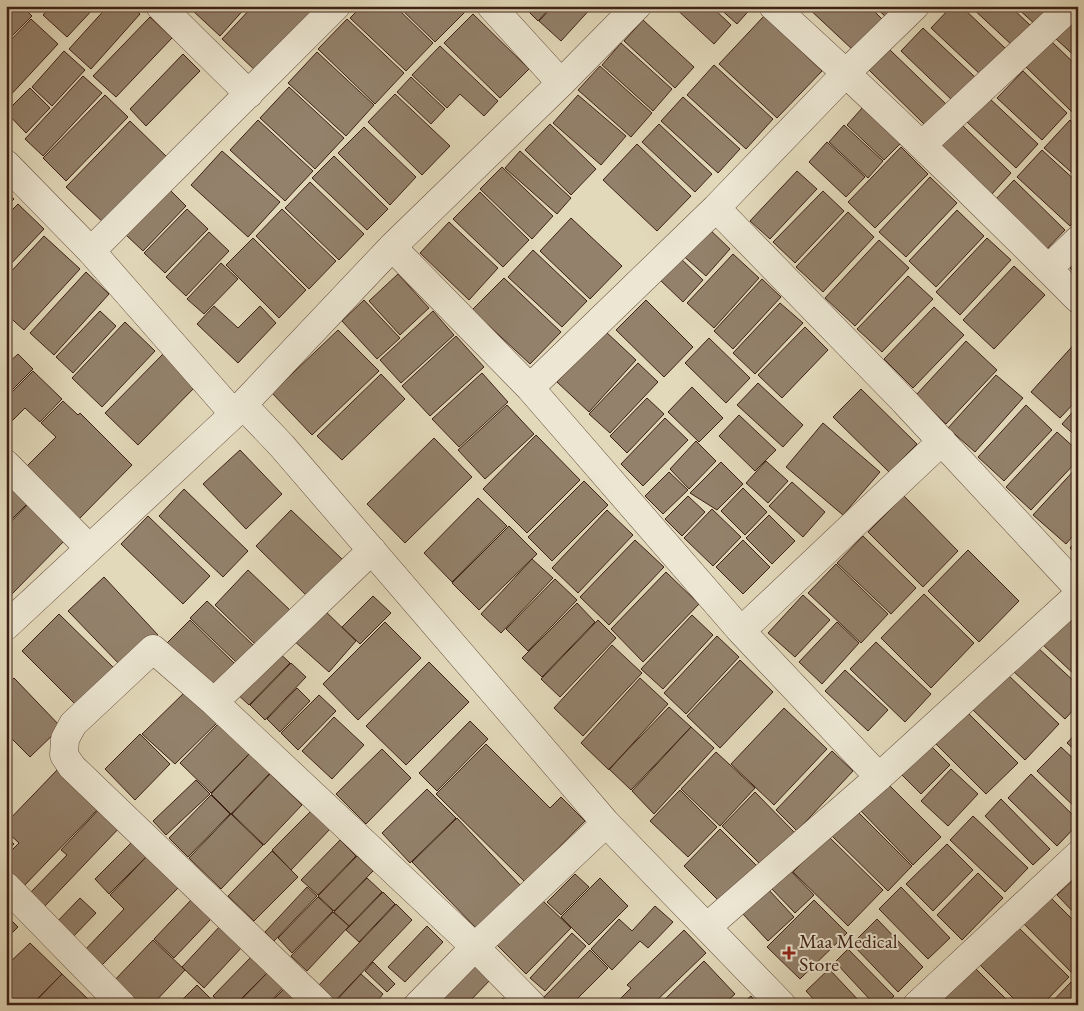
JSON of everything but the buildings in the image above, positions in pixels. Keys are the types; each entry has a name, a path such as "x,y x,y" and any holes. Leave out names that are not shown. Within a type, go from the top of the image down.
{"street":[{"path":"160,6 249,94"},
{"path":"91,251 336,6"},
{"path":"491,6 561,83"},
{"path":"6,626 238,409 392,247 561,83 636,6"},
{"path":"773,6 922,145 1078,299"},
{"path":"530,388 716,208 846,73 915,6"},
{"path":"922,145 1071,6"},
{"path":"6,164 91,251 238,409 282,446 606,823 782,1005"},
{"path":"716,208 904,400 1078,588"},
{"path":"1048,269 1078,240"},
{"path":"392,247 530,388 741,631 879,777"},
{"path":"741,631 942,441"},
{"path":"6,464 89,548"},
{"path":"214,702 372,550"},
{"path":"707,927 879,777 1078,595"},
{"path":"320,1005 72,766 64,755 65,739 73,724 153,648 214,702 475,947 532,1005"},
{"path":"418,1005 475,947 606,823"},
{"path":"916,1005 1078,855"},
{"path":"6,886 122,1005"}],"place":[{"name":"Maa Medical Store","path":"789,953"}]}
